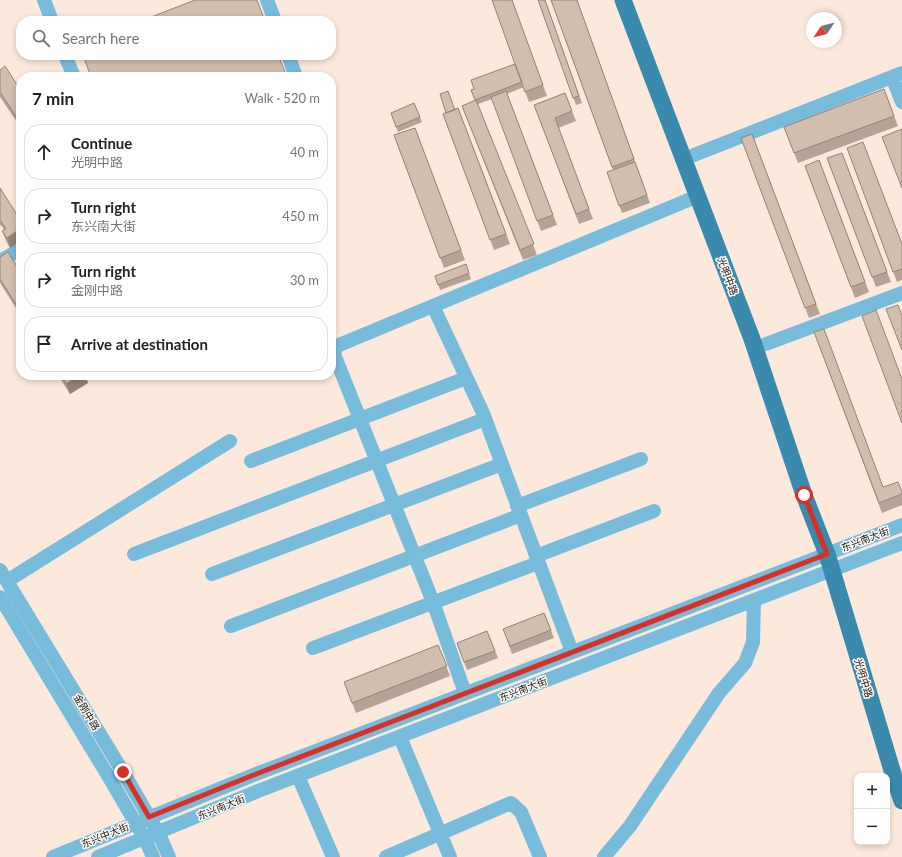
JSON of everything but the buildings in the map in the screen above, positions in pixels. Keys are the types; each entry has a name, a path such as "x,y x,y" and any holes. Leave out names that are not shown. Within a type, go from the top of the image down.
{"main road":[{"name":"光明中路","path":"623,0 752,339 804,495 827,554 902,801"},
{"name":"光明中路","path":"635,0 766,344 815,491 827,554"}],"street":[{"path":"44,0 50,16"},
{"path":"266,0 273,16"},
{"path":"67,60 72,72"},
{"path":"290,60 294,72"},
{"path":"694,154 897,75 902,102"},
{"path":"336,348 339,345 698,196"},
{"path":"0,261 16,251"},
{"path":"766,344 902,292"},
{"path":"433,306 485,419 572,652"},
{"path":"336,359 433,602 465,693"},
{"path":"251,461 466,378"},
{"path":"134,554 485,419"},
{"path":"3,575 230,441"},
{"path":"231,626 414,555 641,459"},
{"path":"212,574 502,464"},
{"path":"313,648 433,602 654,511"},
{"name":"东兴南大街","path":"135,823 251,776 902,525"},
{"name":"东兴南大街","path":"144,838 400,736 902,543"},
{"name":"金刚中路","path":"3,575 158,832 169,857"},
{"name":"金刚中路","path":"0,598 106,772 144,838 153,857"},
{"path":"604,857 630,826 719,692 746,663 753,642 754,600"},
{"path":"400,736 450,857"},
{"path":"298,776 333,857"},
{"path":"386,857 511,803 521,812 540,857"},
{"name":"东兴中大街","path":"53,857 135,823"},
{"name":"东兴中大街","path":"98,857 144,838"}],"route":[{"path":"123,772 149,817 251,776 827,554 804,495"}]}
